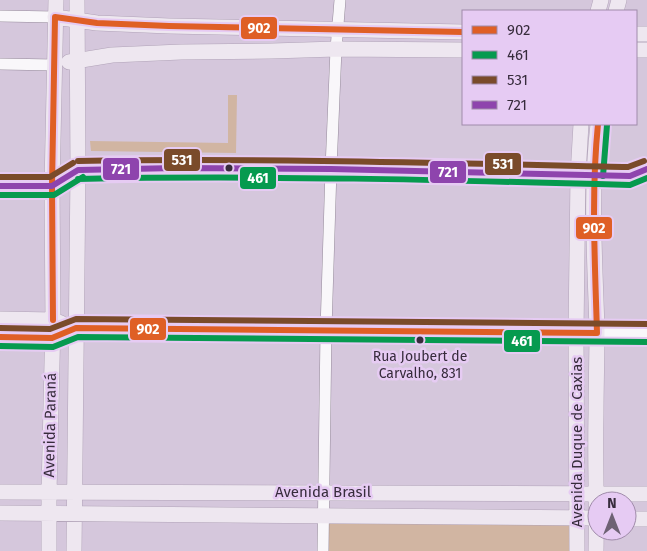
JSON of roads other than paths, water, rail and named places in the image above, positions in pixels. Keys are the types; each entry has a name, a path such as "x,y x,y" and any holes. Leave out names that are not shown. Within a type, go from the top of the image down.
{"main road":[{"name":"Avenida Paraná","path":"49,551 53,320 52,186 56,0"},
{"name":"Avenida Paraná","path":"73,550 78,170 77,0"},
{"path":"55,17 97,23 168,26 462,32"},
{"path":"55,65 112,55 181,52 336,49 462,50"},
{"path":"53,128 78,106"},
{"name":"Avenida Duque de Caxias","path":"577,551 576,332 578,175 581,125"},
{"name":"Avenida Duque de Caxias","path":"597,491 597,332 594,175 598,125"},
{"path":"578,270 594,235"},
{"path":"52,244 77,273"},
{"path":"0,320 53,320 76,328"},
{"path":"0,338 52,338 76,328"},
{"path":"576,378 596,415"},
{"path":"51,406 76,383"},
{"name":"Avenida Brasil","path":"0,492 587,494"},
{"name":"Avenida Brasil","path":"0,513 587,518"}],"street":[{"path":"324,551 326,330 336,49 340,0"},
{"path":"0,16 55,17"},
{"path":"0,64 55,65"},
{"path":"0,186 52,186 78,170 178,168 331,169 647,176"},
{"path":"76,328 647,333"}],"place":[{"name":"Rua Joubert de Carvalho, 831","path":"420,340"}]}
